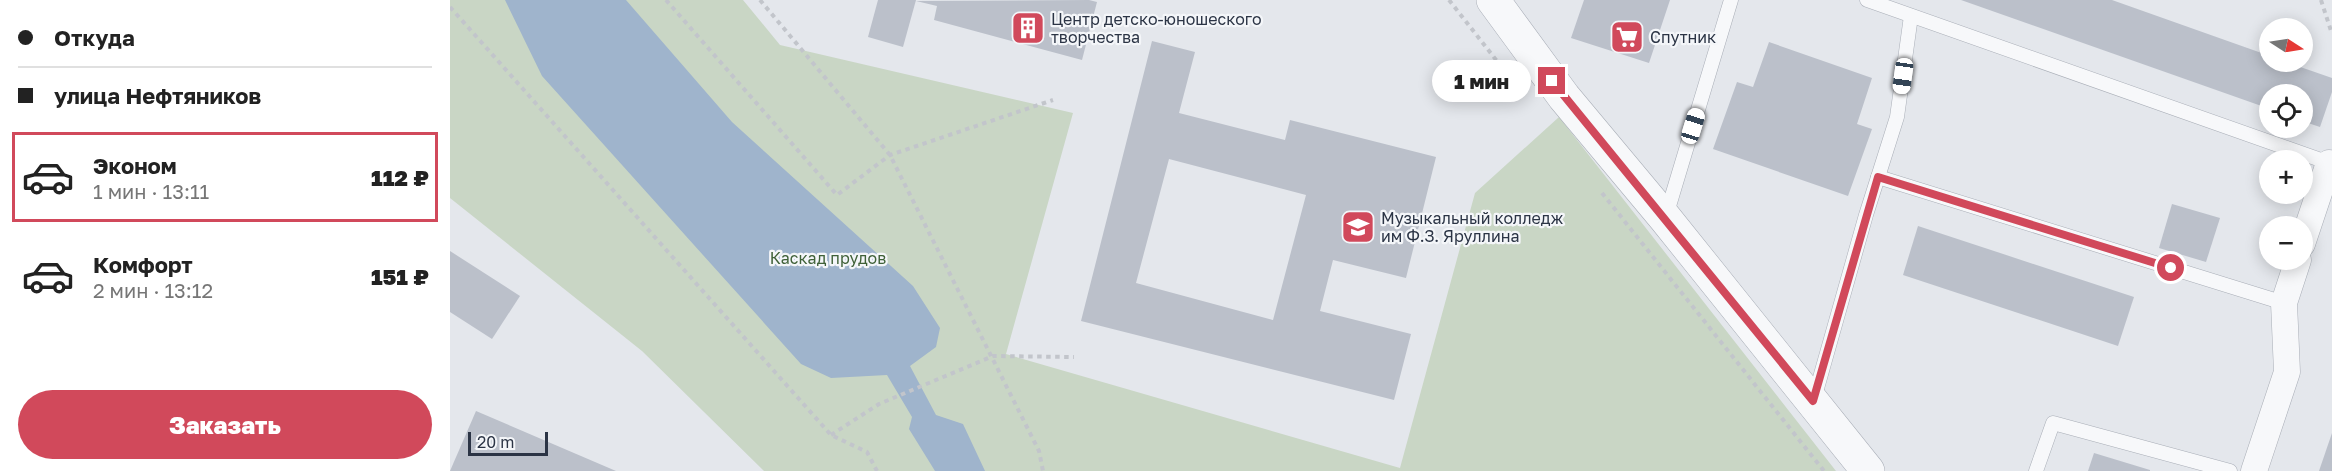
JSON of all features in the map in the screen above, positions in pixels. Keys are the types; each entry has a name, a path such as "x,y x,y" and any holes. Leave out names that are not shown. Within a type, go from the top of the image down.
{"street":[{"path":"1493,0 1564,97 1665,218 1868,471"},
{"path":"2312,216 2331,160"},
{"path":"2254,471 2287,372 2284,303 2295,270"}],"lane":[{"path":"1665,218 1731,0"},
{"path":"1867,0 2331,160"},
{"path":"1813,401 1897,117 1911,16"},
{"path":"1878,177 2284,303"},
{"path":"2036,471 2053,423 2230,471"}],"path":[{"path":"666,0 837,195 890,155 1053,100"},
{"path":"760,0 890,155 1039,450 1043,471"},
{"path":"1449,0 1508,74"},
{"path":"2321,0 2332,34"},
{"path":"450,7 831,435 867,452 878,471"},
{"path":"1596,185 1824,471"},
{"path":"831,435 879,404 993,356 1074,357"}],"green space":[{"name":"Каскад прудов","path":"450,0 743,0 780,45 1073,113 1006,354 1400,468 1475,193 1559,117 1836,471 764,471 642,351 450,198"}],"water":[{"path":"505,0 626,0 732,122 913,286 940,328 936,347 910,366 936,415 963,424 985,471 935,471 909,429 912,417 887,375 831,378 801,364 542,76"}],"building":[{"path":"878,0 916,0 903,47 868,37"},
{"name":"Центр детско-юношеского творчества","path":"1089,0 1097,2 1082,60 934,20 937,6 916,1"},
{"path":"1584,0 1670,0 1649,63 1571,38"},
{"path":"1961,0 2112,0 2259,52 2259,72 2313,71 2332,78 2332,92 2320,127 2313,125 2313,84 2259,84 2259,105"},
{"name":"Музыкальный колледж им Ф.З. Яруллина","path":"1152,41 1195,52 1179,113 1285,140 1290,120 1436,157 1406,278 1333,260 1320,311 1411,334 1394,400 1081,321","holes":["1169,159 1306,195 1273,320 1136,283"]},
{"path":"1769,42 1872,78 1857,124 1872,129 1848,196 1713,149 1737,82 1753,87"},
{"path":"2172,204 2220,218 2206,262 2159,248"},
{"path":"1918,226 2134,297 2118,346 1903,275"},
{"path":"450,251 520,296 492,339 450,312"},
{"path":"476,411 616,471 450,471"},
{"path":"2332,433 2332,471 2319,471"},
{"path":"2094,453 2150,470 2150,471 2088,471"}],"place":[{"name":"Центр детско-юношеского творчества","path":"1028,28"},
{"name":"Спутник","path":"1627,37"},
{"name":"Музыкальный колледж им Ф.З. Яруллина","path":"1358,227"}],"route":[{"path":"1552,81 1813,401 1878,177 2171,268"}]}
